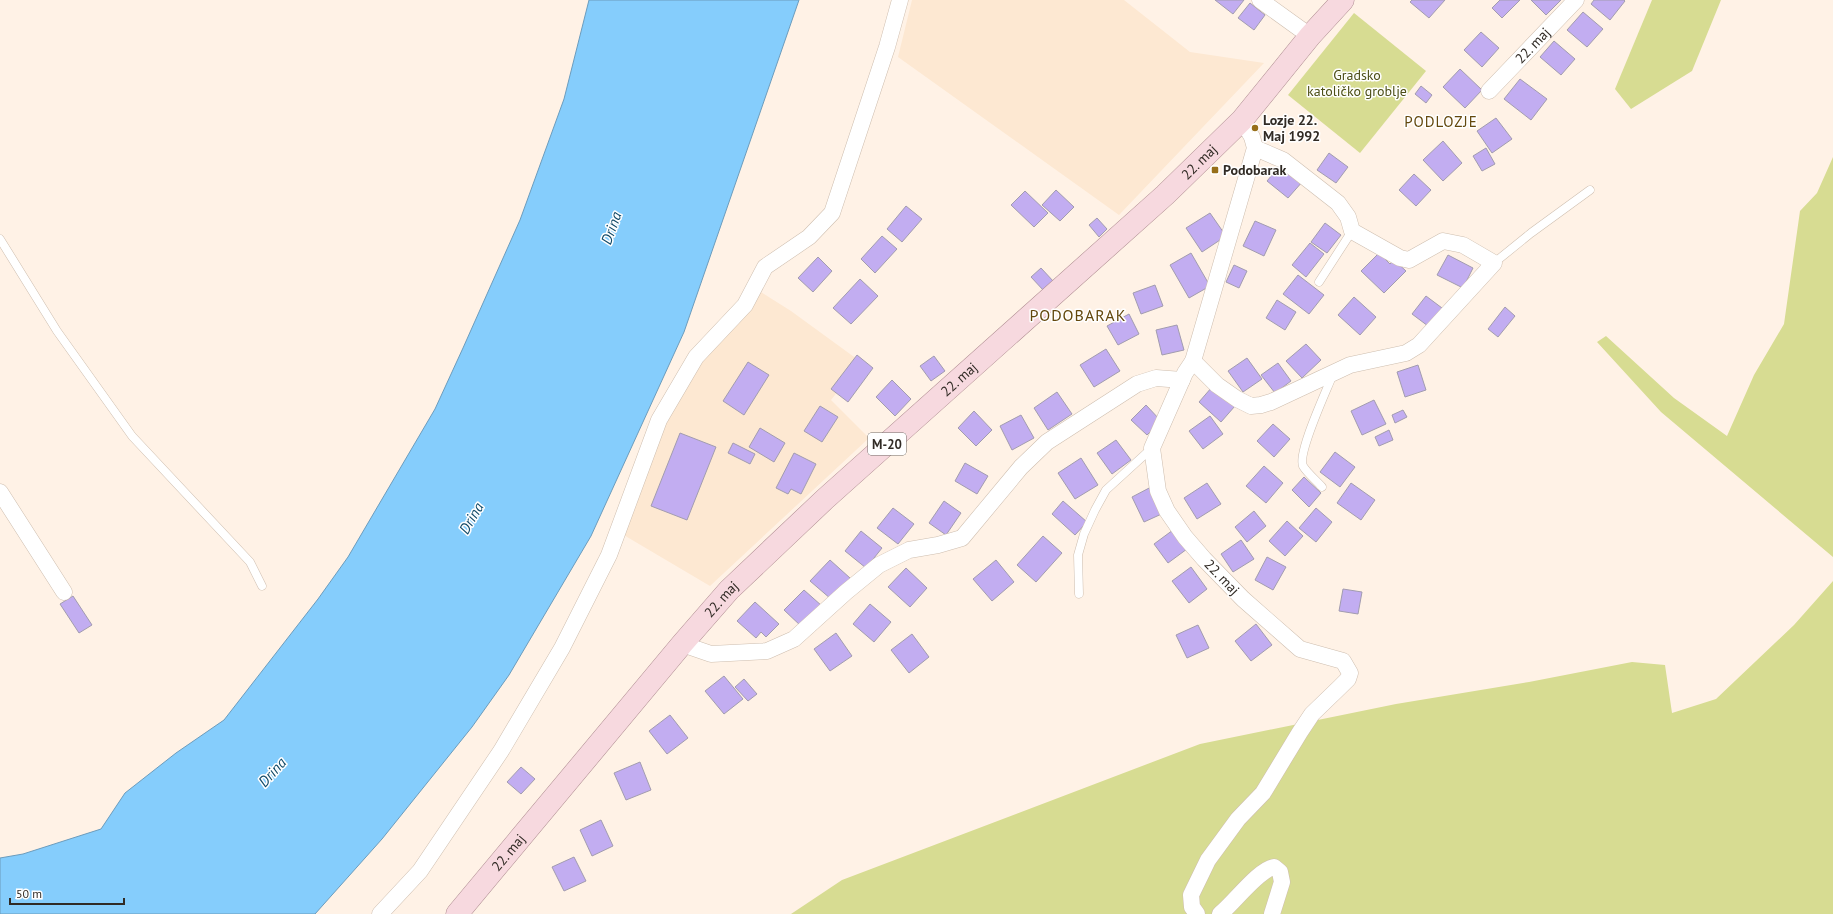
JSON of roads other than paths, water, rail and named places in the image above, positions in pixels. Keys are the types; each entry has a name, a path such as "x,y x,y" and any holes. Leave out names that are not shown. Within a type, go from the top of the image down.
{"main road":[{"name":"22. maj","path":"457,914 682,644 730,590 825,499 1165,195 1242,120 1310,36 1343,0"}],"street":[{"path":"380,914 420,872 501,751 562,648 609,555 659,420 696,357 745,305 765,267 809,237 832,213 887,47 900,0"},
{"path":"1260,0 1310,36"},
{"name":"22. maj","path":"1489,91 1576,0"},
{"path":"1152,448 1192,361 1255,148 1252,138 1242,120"},
{"path":"1192,361 1217,385 1237,399 1251,406 1271,402 1314,380 1350,365 1406,354 1420,345 1494,263 1463,245 1443,241 1409,260 1400,258 1352,230 1348,217 1338,203 1283,160 1255,148"},
{"path":"682,644 711,654 767,651 794,639 846,592 880,565 910,550 962,538 1021,467 1047,442 1137,384 1156,378 1182,380"},
{"name":"22. maj","path":"1152,448 1158,491 1167,511 1185,537 1243,599 1300,649 1344,661 1350,673 1348,679 1312,714 1263,793 1238,819 1208,860 1191,895 1192,907 1197,914"},
{"path":"0,492 64,592"},
{"path":"1220,914 1239,897 1259,874 1267,868 1274,867 1280,872 1282,882 1272,914"}],"lane":[{"path":"1494,263 1531,233 1590,190"},
{"path":"1319,282 1352,230"},
{"path":"0,239 57,331 132,436 250,562 262,586"},
{"path":"1322,487 1303,465 1303,457 1308,434 1333,373"},
{"path":"1080,594 1078,555 1084,534 1095,510 1106,490 1152,448"}],"water":[{"name":"Drina","path":"589,0 799,0 684,332 591,536 509,675 472,727 382,839 315,914 0,914 0,858 23,854 101,829 125,793 176,753 224,720 318,599 348,557 435,409 520,220 564,99"}],"place":[{"name":"Lozje 22. Maj 1992","path":"1255,128"},
{"name":"Podobarak","path":"1215,170"}],"district":[{"name":"PODLOZJE","path":"1441,121"},
{"name":"PODOBARAK","path":"1078,315"}],"park label":[{"name":"Gradsko katoličko groblje","path":"1357,84"}]}
